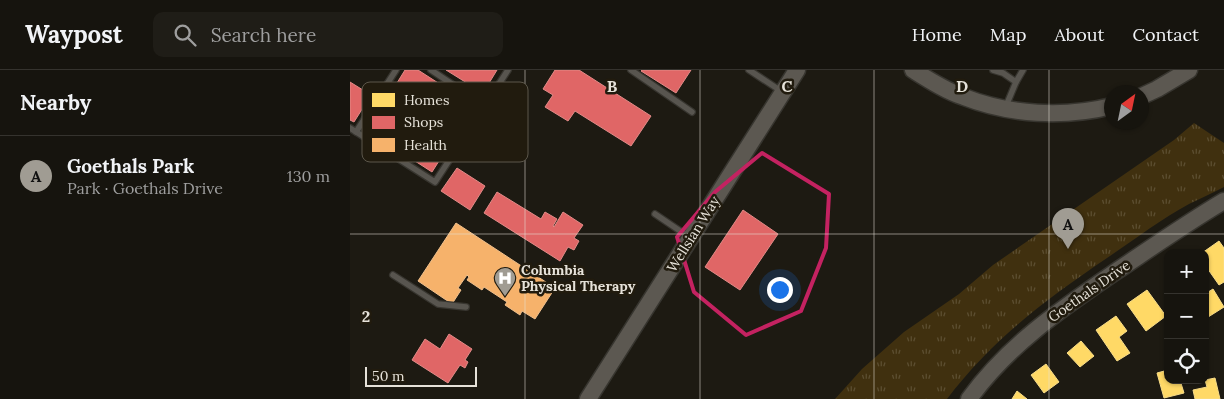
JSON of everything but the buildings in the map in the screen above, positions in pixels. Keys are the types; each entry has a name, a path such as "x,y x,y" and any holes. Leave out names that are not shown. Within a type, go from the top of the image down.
{"main road":[{"name":"Wellsian Way","path":"588,399 797,70"},
{"path":"913,70 964,98 1006,108 1027,112 1054,113 1104,107"},
{"path":"1149,92 1189,70"},
{"name":"Goethals Drive","path":"969,399 1010,352 1044,322 1173,233 1224,201"}],"lane":[{"path":"388,82 396,70"},
{"path":"431,70 449,82"},
{"path":"500,82 508,70"},
{"path":"631,70 692,112"},
{"path":"749,70 783,93"},
{"path":"993,70 1016,82"},
{"path":"1006,108 1016,82 1024,70"},
{"path":"356,132 362,123"},
{"path":"350,128 362,136"},
{"path":"403,162 435,182 448,162"},
{"path":"655,214 690,238"},
{"path":"393,276 438,304 466,307"}],"highlighted area":[{"path":"762,153 829,194 826,248 801,311 746,335 694,292 677,237 715,192"}],"green space":[{"path":"1194,123 1224,143 1224,187 1168,216 1041,305 1001,339 947,399 835,399 862,369 904,332 959,294 993,265 1174,140"}],"place":[{"name":"Goethals Park","path":"1068,249"},
{"name":"Columbia Physical Therapy","path":"505,297"}]}
